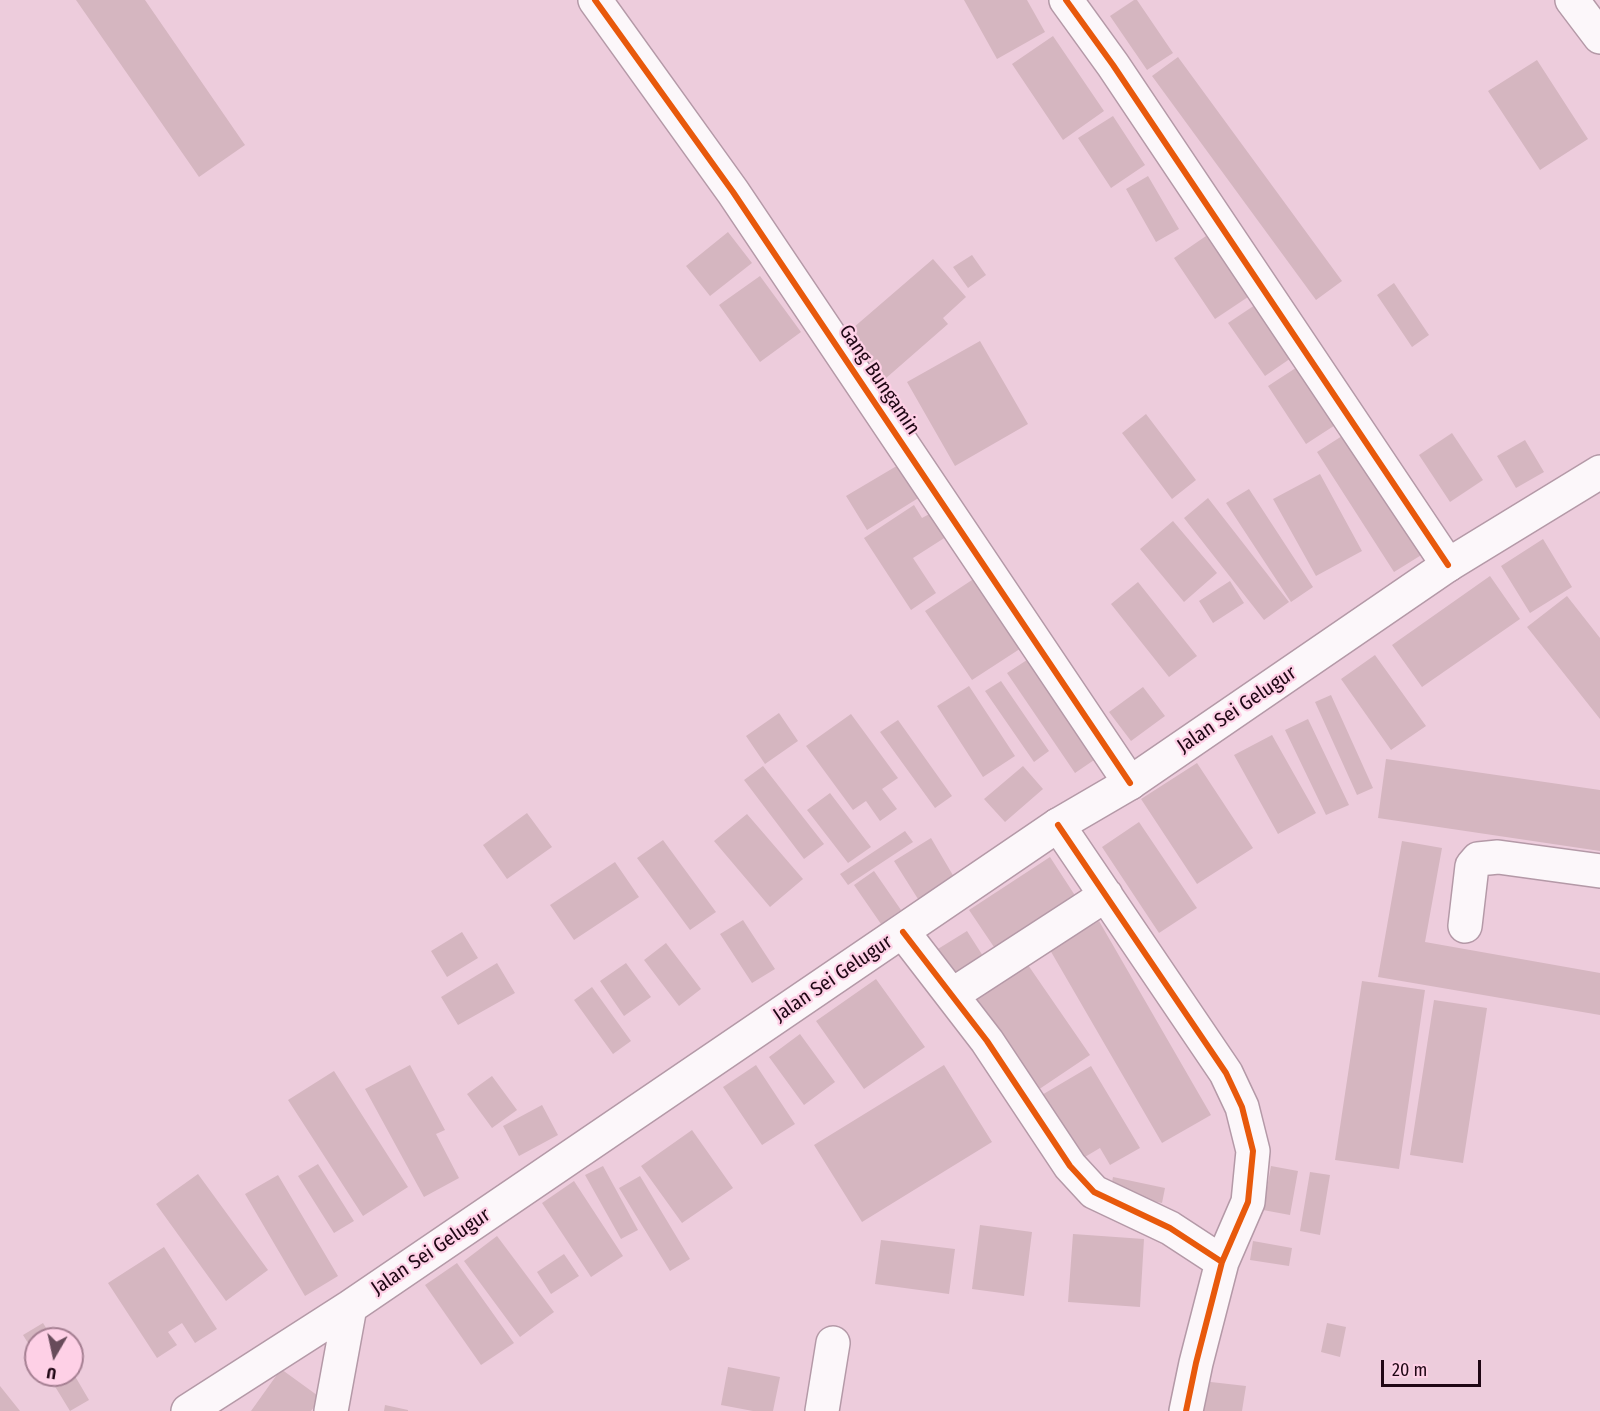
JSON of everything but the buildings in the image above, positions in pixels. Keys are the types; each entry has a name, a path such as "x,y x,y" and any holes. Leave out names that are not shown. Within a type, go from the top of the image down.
{"street":[{"name":"Gang Bungamin","path":"595,0 733,192 1130,783"},
{"path":"1066,0 1113,65 1448,565"},
{"path":"1572,0 1600,37"},
{"name":"Jalan Sei Gelugur","path":"188,1411 350,1307 1058,825 1130,783 1448,565 1600,472"},
{"path":"1058,825 1226,1073 1242,1107 1253,1151 1248,1202 1222,1262 1186,1411"},
{"path":"1466,926 1472,866 1478,859 1498,857 1600,871"},
{"path":"952,994 1106,895"},
{"path":"903,932 987,1041 1070,1166 1094,1192 1170,1228 1222,1262"},
{"path":"331,1411 350,1307"},
{"path":"822,1411 833,1343"}],"cycle path":[{"path":"595,0 733,192 1130,783"},
{"path":"1066,0 1113,65 1448,565"},
{"path":"1058,825 1226,1073 1242,1107 1253,1151 1248,1202 1222,1262 1186,1411"},
{"path":"903,932 987,1041 1070,1166 1094,1192 1170,1228 1222,1262"}]}
